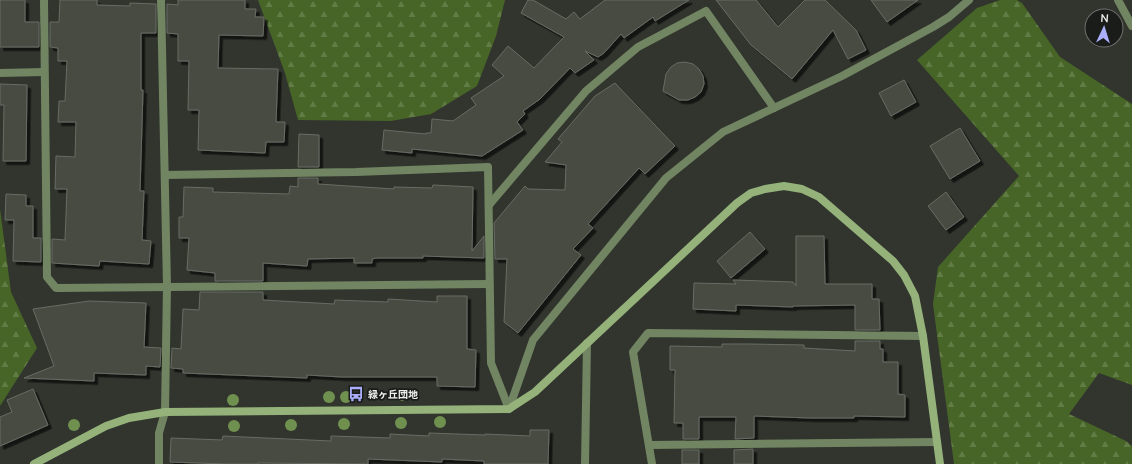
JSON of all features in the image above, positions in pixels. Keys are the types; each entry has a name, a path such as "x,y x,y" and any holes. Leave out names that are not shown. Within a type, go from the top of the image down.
{"street":[{"path":"44,0 46,277 56,288 489,284"},
{"path":"159,464 159,434 165,412 167,286 161,0"},
{"path":"509,409 533,340 666,178 723,132 842,76 949,17 969,0"},
{"path":"1118,0 1132,26"},
{"path":"488,204 586,91 638,47 706,11 774,108"},
{"path":"0,73 44,72"},
{"path":"165,175 356,172 488,167 491,363 509,409"},
{"path":"34,464 106,426 130,418 165,412 509,409 534,392 737,203 751,193 784,186 802,189 819,197 892,261 904,275 915,296 923,336 940,464"},
{"path":"652,464 633,352 648,333 923,336"},
{"path":"585,464 587,343"},
{"path":"649,445 938,442"}],"green space":[{"path":"258,0 505,0 496,36 477,86 431,114 391,121 298,120 285,73"},
{"path":"1000,0 1017,0 1022,3 1060,57 1132,104 1132,385 1099,373 1069,414 1126,441 1132,446 1132,464 954,464 933,304 938,267 1019,176 917,60 977,8"},
{"path":"0,209 11,292 37,348 0,406"}],"building":[{"path":"0,0 25,0 25,22 39,22 39,47 0,47"},
{"path":"60,0 97,0 97,5 130,6 130,3 156,4 156,33 141,33 141,90 143,90 140,191 144,191 142,240 151,241 149,264 100,261 99,266 52,263 52,239 65,240 67,189 55,189 56,156 75,157 76,122 58,122 59,101 65,101 67,61 58,61 58,48 50,47 50,22 59,22"},
{"path":"178,0 245,0 245,9 256,9 255,17 264,17 263,36 219,35 218,68 278,69 276,122 285,122 284,142 266,142 265,153 198,150 199,110 188,110 189,61 178,61 178,34 167,33 167,4 178,5"},
{"path":"528,0 533,0 566,19 574,12 580,19 605,0 689,0 655,21 653,17 624,38 621,34 604,53 598,57 585,51 594,60 575,73 570,68 540,99 523,111 525,114 517,122 523,130 482,156 412,149 412,153 382,150 384,130 426,134 431,133 432,119 453,121 476,105 471,98 504,76 492,65 508,46 534,68 564,37 521,13"},
{"path":"716,0 756,0 778,27 805,0 825,0 856,30 866,50 848,59 833,30 792,79 751,45"},
{"path":"871,0 918,0 887,22"},
{"path":"685,62 693,64 699,69 703,76 704,84 701,92 695,97 688,100 679,100 663,91 666,74 671,67 677,63"},
{"path":"904,80 916,102 891,116 879,93"},
{"path":"615,83 675,146 645,174 639,168 588,224 593,228 573,249 581,255 518,333 504,322 507,259 495,259 494,223 525,186 528,189 565,190 566,165 545,162 562,142 558,139 595,96"},
{"path":"0,84 27,85 26,161 3,161 4,105 0,105"},
{"path":"960,128 980,161 950,179 930,146"},
{"path":"299,134 319,135 319,167 298,167"},
{"path":"298,178 318,178 318,184 394,189 394,187 432,188 433,185 473,187 472,251 484,236 484,258 423,256 423,258 377,258 372,259 372,263 354,263 354,258 308,259 307,266 263,263 263,281 215,281 215,273 187,270 189,238 179,238 179,217 183,217 184,187 213,188 213,192 289,194 290,186 298,187"},
{"path":"946,192 964,217 946,230 928,206"},
{"path":"6,194 26,195 26,206 33,206 33,238 41,238 41,262 13,261 14,220 5,220"},
{"path":"750,232 765,249 731,278 717,261"},
{"path":"796,236 824,236 825,284 872,284 872,299 879,299 880,330 855,330 855,305 793,307 736,305 736,311 693,309 694,283 736,284 733,280 793,282 796,286"},
{"path":"200,292 263,292 263,300 334,304 335,300 388,302 388,299 437,302 437,296 467,296 467,349 476,350 475,387 437,386 437,377 342,377 307,375 307,378 183,373 183,369 171,368 172,348 181,349 183,309 199,310"},
{"path":"89,301 146,303 144,347 161,348 160,367 146,366 146,375 94,373 94,381 24,378 54,366 33,309"},
{"path":"855,341 880,341 880,349 883,349 883,362 898,362 898,394 905,395 905,417 854,416 854,418 810,418 754,416 754,438 735,439 736,417 699,417 699,439 683,439 683,423 674,423 675,370 670,370 670,346 722,347 722,344 804,345 804,348 855,351"},
{"path":"33,389 48,425 0,446 0,417 12,412 7,400"},
{"path":"530,430 549,430 548,464 484,464 484,461 442,459 442,462 368,459 368,464 226,464 170,462 171,438 222,440 223,436 331,441 331,436 390,438 390,434 429,436 429,433 530,436"},
{"path":"753,449 753,464 734,464 734,450"},
{"path":"682,450 699,450 699,464 682,464"}],"place":[{"name":"緑ヶ丘団地","path":"356,394"}]}
